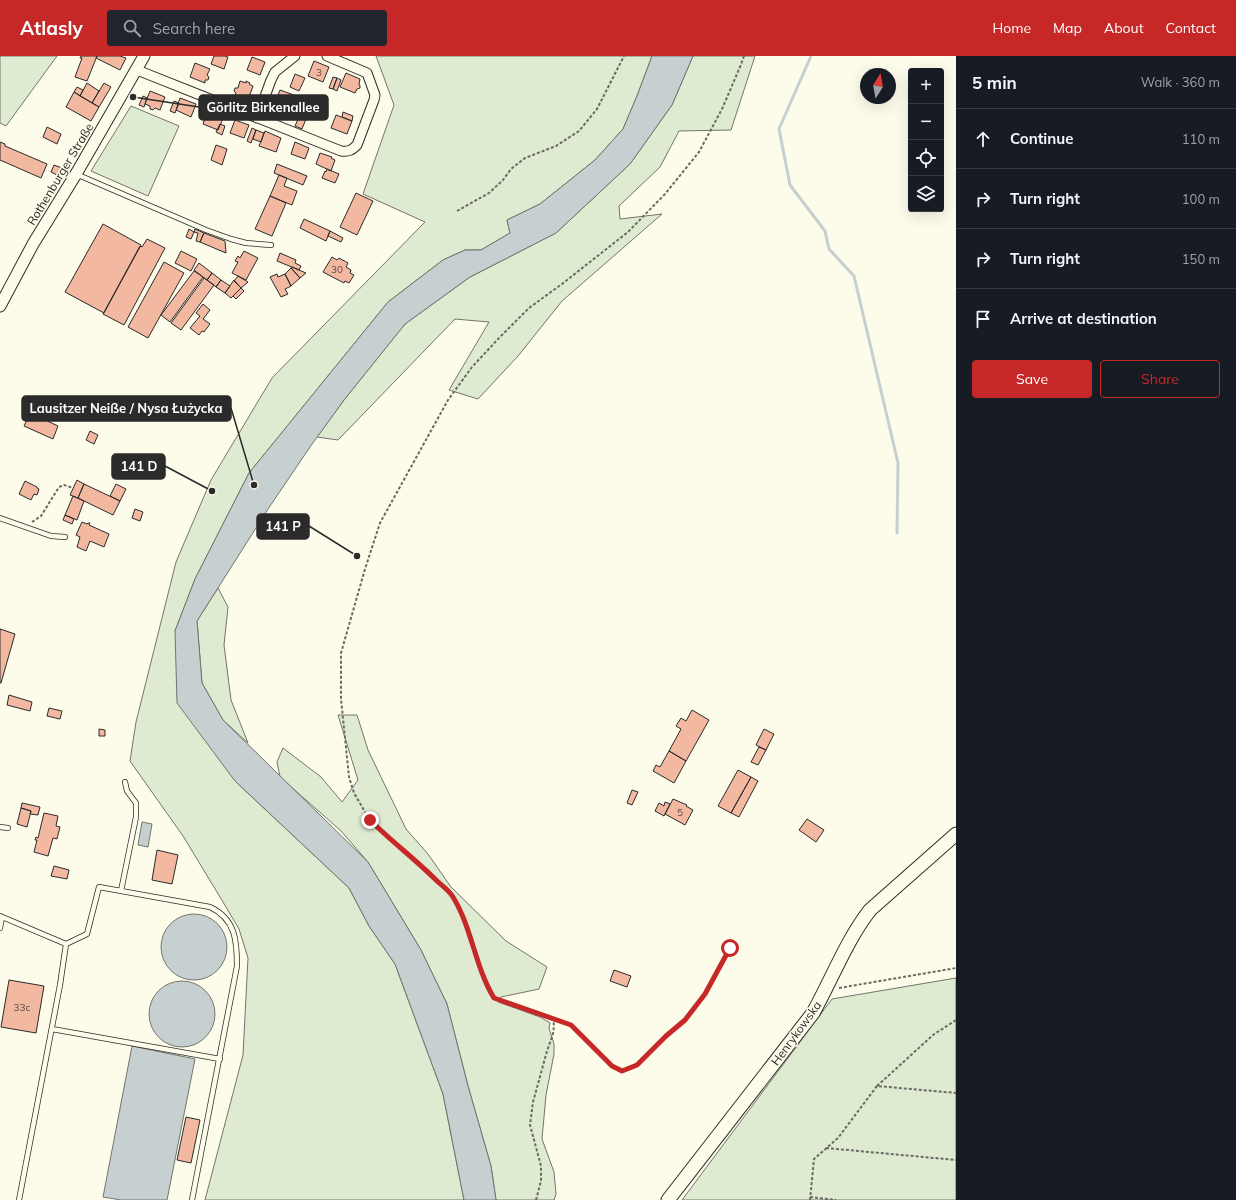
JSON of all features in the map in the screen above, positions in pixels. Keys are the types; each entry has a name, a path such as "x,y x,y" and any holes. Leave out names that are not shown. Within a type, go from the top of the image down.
{"main road":[{"name":"Henrykowska","path":"668,1200 813,1013 826,990 848,943 870,910 956,834"}],"street":[{"name":"Rothenburger Straße","path":"0,306 33,244 76,174 144,56"},
{"path":"257,118 275,72 295,56"},
{"path":"137,70 341,151 347,152 357,145 375,95 367,73 327,56"}],"lane":[{"path":"76,174 230,239 246,243 271,245"},
{"path":"0,518 51,536 65,537"},
{"path":"121,891 136,817 136,803 127,790 125,782"},
{"path":"0,827 8,828"},
{"path":"0,928 1,916 66,944 87,934 99,887 210,907 218,911 226,918 235,936 237,947 237,966 192,1200"},
{"path":"19,1200 60,986 66,944"},
{"path":"52,1028 220,1059"}],"path":[{"path":"457,211 489,193 503,180 511,169 525,158 556,146 579,131 597,109 624,56"},
{"path":"730,948 705,994 685,1020 666,1036 637,1065 622,1071 612,1066 571,1025 494,998 487,988 465,921 452,895 420,864 385,835 370,820 354,793 349,777 341,699 341,653 380,523 448,400 472,367 528,308 562,284 628,232 666,194 699,152 722,109 744,56"},
{"path":"15,523 28,524 41,516 59,486 69,486 74,488"},
{"path":"826,990 956,968"},
{"path":"536,1200 541,1181 541,1166 530,1125 533,1102 553,1034 553,1018"},
{"path":"836,1200 810,1199 814,1159 838,1138 877,1086 933,1035 956,1020"},
{"path":"877,1086 956,1093"},
{"path":"826,1148 956,1160"}],"green space":[{"path":"0,56 57,56 6,126 0,123"},
{"path":"376,56 652,56 623,129 595,160 540,204 507,220 510,233 481,250 465,250 443,260 388,302 249,473 195,579 175,631 235,781 349,888 369,926 395,964 443,1094 464,1200 205,1200 243,1055 248,958 239,929 220,897 183,836 130,761 136,722 176,562 211,480 272,378 425,222 363,194 394,105"},
{"path":"693,56 755,56 731,130 679,131 660,167 619,206 620,219 662,214 562,301 518,356 478,399 449,390 489,322 455,319 338,440 317,437 344,400 405,324 470,277 556,233 630,164 672,105"},
{"path":"131,106 179,126 148,196 91,171"},
{"path":"218,588 228,607 224,645 231,700 248,743 223,720 202,683 197,621"},
{"path":"338,715 357,715 368,750 406,829 428,854 451,887 506,941 547,967 539,989 501,997 498,1002 540,1017 550,1023 549,1028 554,1044 554,1054 546,1095 542,1139 554,1172 556,1194 554,1200 496,1200 491,1166 468,1086 447,1004 421,950 368,862 341,831 280,777 277,762 283,748 321,777 342,802 358,780"},
{"path":"956,978 956,1200 682,1200 832,999"}],"shaded area":[{"path":"652,56 693,56 672,105 630,164 556,233 470,277 405,324 344,400 310,447 268,509 197,621 202,683 223,720 368,862 421,950 447,1004 468,1086 491,1166 496,1200 464,1200 443,1094 395,964 369,926 349,888 235,781 177,703 175,631 195,579 249,473 388,302 443,260 465,250 481,250 510,233 507,220 540,204 595,160 623,129"},
{"path":"142,822 152,824 148,847 138,845"},
{"path":"194,914 206,917 217,924 224,935 227,947 224,959 217,970 206,977 194,980 182,977 171,970 164,959 161,947 164,935 171,924 182,917"},
{"path":"182,981 194,984 205,991 212,1002 215,1014 212,1026 205,1037 194,1044 182,1047 170,1044 159,1037 152,1026 149,1014 152,1002 159,991 170,984"},
{"path":"132,1046 195,1059 167,1200 121,1200 103,1197"}],"building":[{"path":"81,56 97,56 87,81 75,77 82,58 80,58"},
{"path":"97,56 120,56 126,58 120,70 96,58"},
{"path":"214,56 228,57 224,69 211,64"},
{"path":"252,57 265,62 260,75 247,70"},
{"path":"314,61 329,67 323,82 308,76"},
{"path":"195,63 210,69 207,75 209,77 208,80 205,80 205,83 190,77"},
{"path":"346,73 360,79 360,88 357,89 355,93 340,87"},
{"path":"295,74 305,78 299,91 290,87"},
{"path":"333,77 337,78 333,89 329,88"},
{"path":"337,78 341,80 337,91 333,89"},
{"path":"240,81 246,83 246,81 253,86 248,100 235,95 235,88 238,88"},
{"path":"87,83 99,91 92,103 80,96"},
{"path":"104,83 111,87 99,107 92,103"},
{"path":"77,87 83,90 80,96 74,92"},
{"path":"280,90 294,95 291,103 292,107 289,107 288,110 274,105"},
{"path":"150,91 165,97 160,110 155,108 153,110 150,109 150,106 145,104"},
{"path":"74,92 99,107 91,121 66,107"},
{"path":"143,96 147,98 144,107 139,105"},
{"path":"180,98 196,104 191,117 176,110"},
{"path":"174,101 179,103 175,113 170,111"},
{"path":"209,110 224,116 218,130 203,124 205,114"},
{"path":"343,112 353,116 352,121 342,117"},
{"path":"336,115 352,121 347,134 331,128"},
{"path":"299,117 306,119 302,129 295,126"},
{"path":"235,120 249,125 244,138 230,133"},
{"path":"220,124 225,126 222,135 216,132"},
{"path":"47,127 61,134 57,144 43,137"},
{"path":"252,128 256,130 251,143 247,141"},
{"path":"256,130 264,133 261,142 253,139"},
{"path":"265,131 281,138 276,152 259,146"},
{"path":"0,142 5,144 5,146 47,164 41,178 0,160"},
{"path":"295,142 309,148 305,159 291,154"},
{"path":"216,145 227,149 222,165 211,160"},
{"path":"320,153 332,157 331,158 335,160 331,171 316,164"},
{"path":"277,164 307,176 303,185 274,173"},
{"path":"54,165 62,168 59,176 51,172"},
{"path":"327,169 339,174 335,183 322,178"},
{"path":"279,175 287,178 284,186 297,191 292,205 270,196"},
{"path":"356,193 373,201 357,235 340,227"},
{"path":"270,196 286,203 272,236 255,229"},
{"path":"304,219 330,231 326,241 300,228"},
{"path":"103,224 141,245 104,313 65,292"},
{"path":"189,229 194,232 191,239 186,237"},
{"path":"195,229 204,233 200,242 196,241 198,233 194,232"},
{"path":"330,231 343,238 341,242 328,236"},
{"path":"204,233 225,241 226,253 200,242"},
{"path":"147,239 165,248 124,325 103,314 140,246 142,247"},
{"path":"181,251 197,259 191,271 175,263"},
{"path":"244,251 258,258 246,280 232,273 238,262 235,261 238,256 240,258"},
{"path":"280,253 296,260 295,263 301,266 299,270 277,261"},
{"path":"332,257 337,260 339,258 348,263 346,267 351,270 350,273 354,275 349,283 345,281 344,283 323,272"},
{"path":"164,262 184,273 148,338 128,327"},
{"path":"199,263 212,273 207,280 194,270"},
{"path":"292,267 306,273 300,278 291,268"},
{"path":"291,268 300,278 291,286 285,274"},
{"path":"194,271 203,277 170,322 161,315"},
{"path":"212,273 221,280 216,287 207,280"},
{"path":"277,274 278,277 285,274 291,286 285,289 288,294 281,297 270,277"},
{"path":"238,276 248,282 241,288 234,281"},
{"path":"204,278 214,285 181,330 171,323"},
{"path":"221,280 230,286 225,293 216,287"},
{"path":"234,280 241,288 231,298 225,293"},
{"path":"241,288 244,291 236,299 233,296"},
{"path":"203,304 210,310 203,319 210,324 204,332 202,331 199,335 190,328 200,316 196,313"},
{"path":"30,413 58,426 53,439 24,426"},
{"path":"90,431 98,435 94,444 86,440"},
{"path":"77,480 84,484 78,498 70,495"},
{"path":"25,481 39,489 37,495 34,494 31,500 19,494"},
{"path":"84,484 120,501 113,515 78,498"},
{"path":"116,484 126,489 120,501 110,496"},
{"path":"73,496 84,501 77,520 65,515"},
{"path":"135,509 143,512 140,521 132,518"},
{"path":"65,515 74,519 72,524 63,520"},
{"path":"82,522 87,524 90,523 89,525 109,534 104,547 90,541 86,551 77,547 80,537 76,535"},
{"path":"0,629 15,634 1,683 0,683"},
{"path":"9,695 32,702 30,711 7,705"},
{"path":"49,708 62,711 60,719 47,716"},
{"path":"692,710 709,720 686,761 669,751 681,729 676,726 681,718 686,721"},
{"path":"99,729 105,730 105,736 99,736"},
{"path":"764,729 774,734 766,750 756,745"},
{"path":"759,747 766,750 758,765 751,762"},
{"path":"669,751 686,761 674,783 653,771 656,765 660,767"},
{"path":"738,770 751,777 731,813 718,806"},
{"path":"751,777 758,781 739,817 731,813"},
{"path":"632,790 638,792 632,805 627,803"},
{"path":"673,799 687,805 686,806 693,810 685,825 665,814"},
{"path":"665,802 670,804 664,816 655,811 659,803 664,806"},
{"path":"22,803 40,807 38,815 30,814 31,811 21,808"},
{"path":"21,808 31,811 27,827 17,824"},
{"path":"44,813 58,816 56,826 60,827 57,839 53,838 48,856 34,852 37,840 35,840 36,837 38,838"},
{"path":"807,819 824,830 816,842 799,830"},
{"path":"157,850 178,855 172,884 152,880"},
{"path":"54,866 69,870 67,879 51,876"},
{"path":"614,970 631,976 627,987 610,981"},
{"path":"9,980 44,986 36,1033 1,1027"},
{"path":"186,1117 200,1120 191,1163 177,1160"}],"waterway":[{"path":"811,56 779,129 790,185 825,231 829,249 854,276 898,463 897,533"}],"place":[{"name":"Görlitz Birkenallee","path":"133,97"},
{"name":"Lausitzer Neiße / Nysa Łużycka","path":"254,485"},
{"name":"141 D","path":"212,491"},
{"name":"141 P","path":"357,556"}],"route":[{"path":"370,820 385,835 420,864 452,895 465,921 487,988 494,998 571,1025 612,1066 622,1071 637,1065 666,1036 685,1020 705,994 730,948"}]}
